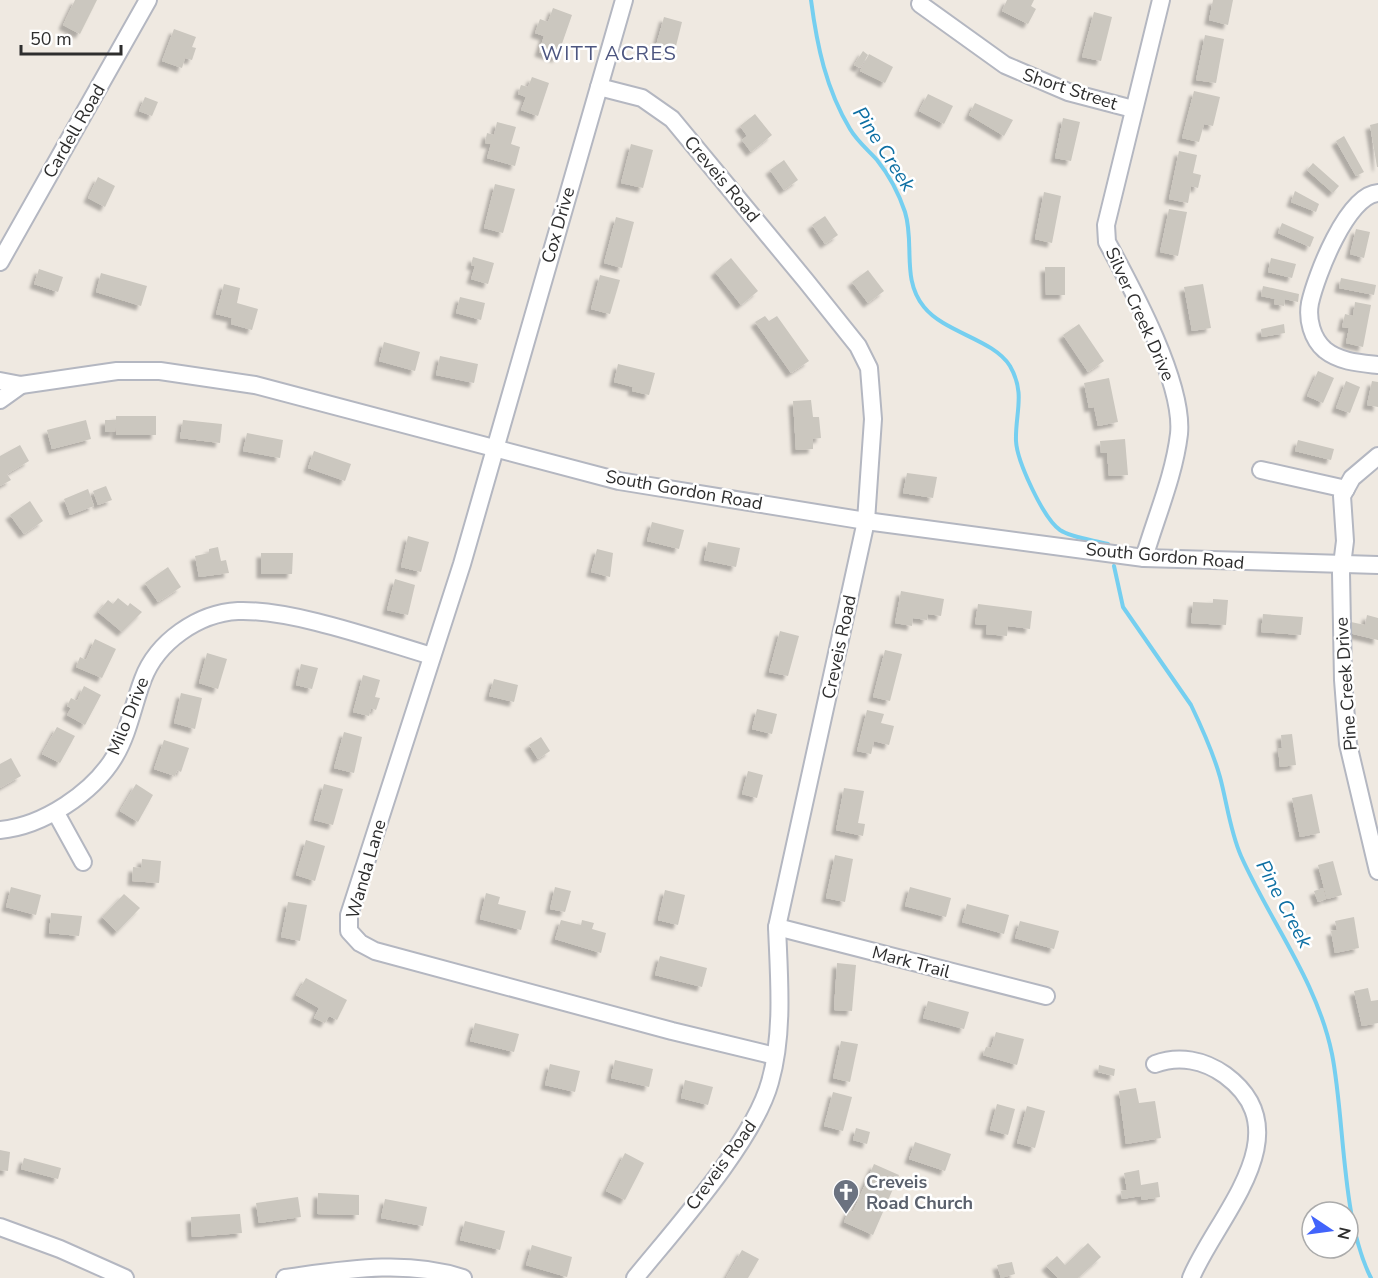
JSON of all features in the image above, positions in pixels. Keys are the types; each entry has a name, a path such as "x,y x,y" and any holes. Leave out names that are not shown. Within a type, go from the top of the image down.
{"street":[{"name":"Cardell Road","path":"0,262 148,0"},
{"name":"Cox Drive","path":"492,449 624,0"},
{"name":"Silver Creek Drive","path":"1144,558 1173,465 1179,432 1175,396 1168,371 1106,235 1113,190 1161,0"},
{"name":"Short Street","path":"920,4 1013,70 1068,92 1133,109"},
{"name":"Creveis Road","path":"598,87 642,98 672,119 858,346 869,368 873,419 866,521 777,927 780,992 771,1081 763,1104 742,1139 635,1278"},
{"path":"1378,193 1359,201 1346,215 1316,285 1310,324 1324,349 1339,358 1378,365"},
{"name":"South Gordon Road","path":"0,381 21,385 117,371 160,371 255,385 492,449 619,480 866,521 1144,558 1378,566"},
{"path":"0,400 21,385"},
{"name":"Wanda Lane","path":"492,449 462,564 350,915 349,931 360,943 375,951 672,1031 775,1056"},
{"path":"1261,470 1346,489 1360,468 1378,456"},
{"name":"Pine Creek Drive","path":"1346,489 1341,505 1345,541 1342,680 1348,744 1378,871"},
{"name":"Milo Drive","path":"0,830 31,824 56,813 96,779 114,757 151,662 188,627 209,616 236,611 275,615 432,656"},
{"path":"56,813 83,862"},
{"name":"Mark Trail","path":"777,927 1046,996"},
{"path":"1155,1064 1171,1058 1190,1060 1208,1065 1224,1074 1245,1095 1257,1124 1256,1149 1248,1177 1199,1259 1191,1278"},
{"path":"0,1227 60,1249 125,1278"},
{"path":"285,1278 399,1266 424,1267 463,1278"}],"building":[{"path":"75,0 97,0 80,34 63,25"},
{"path":"1007,0 1034,0 1031,6 1036,9 1028,24 1002,11"},
{"path":"1213,0 1233,0 1228,25 1209,20"},
{"path":"553,8 572,15 557,58 539,52 544,36 535,33 540,19 548,22"},
{"path":"1094,12 1112,17 1101,61 1082,57"},
{"path":"664,17 682,22 674,54 655,49"},
{"path":"174,29 196,37 192,47 196,48 192,60 185,58 182,68 162,61"},
{"path":"1205,35 1224,39 1216,83 1196,80"},
{"path":"863,51 868,55 860,68 854,65"},
{"path":"869,54 893,67 885,83 860,71"},
{"path":"532,77 549,83 538,116 521,110 526,97 518,94 521,85 528,87"},
{"path":"1194,91 1220,97 1213,126 1204,124 1199,142 1182,138"},
{"path":"928,94 953,106 944,124 919,111"},
{"path":"145,97 158,102 152,116 139,111"},
{"path":"975,103 1013,120 1004,136 969,115"},
{"path":"755,114 772,135 751,152 742,140 747,136 740,126"},
{"path":"1063,118 1080,122 1071,161 1055,158"},
{"path":"497,122 516,127 511,144 520,147 515,166 487,158 491,144 485,143 487,133 494,135"},
{"path":"1378,123 1378,167 1377,167 1370,125"},
{"path":"1344,136 1364,172 1356,176 1336,141"},
{"path":"631,144 653,150 643,188 621,183"},
{"path":"1179,151 1197,155 1193,173 1201,175 1198,188 1191,186 1188,203 1169,199"},
{"path":"784,160 798,180 784,190 770,170"},
{"path":"1313,163 1339,186 1333,193 1307,170"},
{"path":"98,177 115,186 105,207 88,198"},
{"path":"495,184 515,189 503,233 484,228"},
{"path":"1295,191 1319,204 1316,212 1291,202"},
{"path":"1044,192 1061,196 1052,243 1035,239"},
{"path":"1169,209 1187,212 1178,256 1160,252"},
{"path":"825,216 838,235 825,244 812,225"},
{"path":"616,217 634,222 622,268 604,263"},
{"path":"1282,223 1314,237 1310,247 1278,233"},
{"path":"1356,229 1370,232 1364,258 1350,254"},
{"path":"473,257 494,263 488,284 471,279 475,266 471,265"},
{"path":"731,258 758,291 741,305 715,272"},
{"path":"1271,258 1296,264 1292,278 1268,272"},
{"path":"1045,267 1065,267 1065,295 1046,295"},
{"path":"39,269 63,277 58,292 34,284"},
{"path":"868,270 884,291 868,303 852,282"},
{"path":"101,273 147,286 141,306 96,292"},
{"path":"600,275 620,280 610,314 591,309"},
{"path":"1341,278 1376,285 1374,295 1339,288"},
{"path":"224,284 240,288 237,303 258,309 252,330 231,324 232,318 216,314"},
{"path":"1203,284 1211,328 1192,331 1184,287"},
{"path":"1263,286 1299,294 1298,302 1285,299 1284,306 1274,304 1275,299 1261,296"},
{"path":"460,297 485,303 481,320 456,313"},
{"path":"1355,302 1371,305 1363,347 1346,343 1349,328 1342,327 1345,314 1353,316"},
{"path":"765,316 769,321 777,316 809,361 791,373 755,322"},
{"path":"1079,324 1104,361 1088,372 1063,335"},
{"path":"1284,324 1285,333 1262,337 1261,329"},
{"path":"384,342 420,352 415,371 379,361"},
{"path":"440,356 478,364 474,383 436,375"},
{"path":"618,364 655,373 649,395 632,391 633,387 614,382"},
{"path":"1318,371 1334,378 1323,403 1307,396"},
{"path":"1109,378 1118,422 1098,426 1094,407 1089,408 1084,383"},
{"path":"1346,381 1360,387 1350,413 1336,408"},
{"path":"1372,381 1378,382 1378,407 1367,405"},
{"path":"811,400 813,417 819,417 821,438 813,439 813,449 796,450 793,401"},
{"path":"116,416 156,416 156,435 116,435"},
{"path":"86,420 91,439 52,449 47,430"},
{"path":"105,420 116,420 115,432 105,432"},
{"path":"183,420 222,424 220,443 180,438"},
{"path":"247,433 283,440 280,458 243,451"},
{"path":"1125,439 1128,475 1109,476 1107,453 1101,453 1100,441"},
{"path":"1298,440 1334,449 1331,460 1295,451"},
{"path":"20,445 29,461 7,474 11,480 0,486 0,456"},
{"path":"314,451 351,464 345,481 308,468"},
{"path":"907,473 937,477 933,498 903,493"},
{"path":"106,486 112,500 98,505 93,491"},
{"path":"88,489 94,506 70,515 64,499"},
{"path":"30,501 43,521 24,534 10,515"},
{"path":"652,522 684,530 679,549 647,541"},
{"path":"408,536 429,542 421,572 401,567"},
{"path":"708,542 740,548 736,567 704,560"},
{"path":"218,547 221,561 226,560 229,573 199,577 195,556 209,553 209,549"},
{"path":"597,549 613,553 610,577 591,572"},
{"path":"261,553 293,553 292,574 261,574"},
{"path":"168,567 181,587 158,602 145,583"},
{"path":"395,579 415,585 408,615 387,610"},
{"path":"901,591 944,599 941,616 928,614 927,620 913,618 912,626 895,623"},
{"path":"118,598 128,606 130,603 142,612 122,632 98,612 108,600 113,604"},
{"path":"1213,599 1228,600 1226,625 1191,623 1193,602 1213,603"},
{"path":"978,604 1032,611 1030,629 1008,626 1007,636 986,634 987,625 975,624"},
{"path":"1263,614 1303,617 1301,635 1261,632"},
{"path":"1367,615 1378,618 1378,640 1349,633 1351,622 1365,625"},
{"path":"780,631 799,636 788,676 769,672"},
{"path":"95,639 116,649 102,678 76,667 80,657 86,660"},
{"path":"885,650 902,654 890,701 873,697"},
{"path":"207,653 227,659 218,689 199,683"},
{"path":"301,664 318,668 312,689 296,685"},
{"path":"363,675 380,680 375,697 380,698 376,710 371,708 369,716 353,712"},
{"path":"494,679 518,685 514,702 489,696"},
{"path":"84,686 101,695 85,725 67,715 71,708 67,706 71,698 77,701"},
{"path":"181,693 202,698 195,729 174,723"},
{"path":"757,709 777,714 772,734 752,729"},
{"path":"867,710 884,714 881,723 894,726 889,745 874,741 871,754 857,751"},
{"path":"57,727 75,736 60,763 42,754"},
{"path":"344,732 362,737 354,773 334,768"},
{"path":"1292,734 1296,765 1280,767 1278,748 1282,748 1281,735"},
{"path":"541,737 550,751 538,759 529,745"},
{"path":"164,740 189,748 181,772 177,770 175,776 154,769"},
{"path":"11,758 21,776 0,788 0,764"},
{"path":"748,771 763,775 757,798 742,794"},
{"path":"136,784 153,795 138,822 120,811"},
{"path":"324,784 343,789 333,825 314,820"},
{"path":"844,788 864,791 858,823 865,824 863,836 836,830"},
{"path":"1312,794 1320,833 1300,837 1292,798"},
{"path":"306,840 325,846 315,881 296,875"},
{"path":"835,855 853,859 845,902 826,898"},
{"path":"142,859 161,861 159,883 132,881 133,867 141,868"},
{"path":"1333,861 1342,895 1327,899 1318,865"},
{"path":"11,887 41,895 36,915 6,907"},
{"path":"555,887 571,891 565,912 550,909"},
{"path":"910,887 951,898 946,917 905,906"},
{"path":"1323,888 1326,899 1318,902 1314,891"},
{"path":"665,890 685,895 678,925 658,920"},
{"path":"486,893 500,897 498,904 526,911 521,930 480,919"},
{"path":"124,894 140,908 117,932 102,917"},
{"path":"288,902 307,905 300,941 281,937"},
{"path":"967,904 1009,915 1004,934 962,922"},
{"path":"51,913 82,916 79,936 49,933"},
{"path":"1354,917 1359,948 1335,953 1331,931 1337,930 1335,921"},
{"path":"561,920 581,925 582,920 594,923 592,929 606,933 601,953 555,939"},
{"path":"1020,921 1059,931 1054,949 1015,938"},
{"path":"660,956 707,968 702,987 655,975"},
{"path":"837,963 856,965 852,1011 834,1010"},
{"path":"306,978 347,1000 337,1020 329,1016 325,1023 314,1018 319,1008 296,995"},
{"path":"1368,988 1371,1001 1378,1000 1378,1023 1362,1026 1354,991"},
{"path":"928,1001 969,1012 964,1029 923,1018"},
{"path":"475,1023 519,1034 514,1052 470,1041"},
{"path":"996,1032 1024,1039 1017,1065 983,1055 986,1047 991,1048"},
{"path":"841,1041 858,1044 850,1082 833,1078"},
{"path":"615,1060 653,1069 649,1087 611,1078"},
{"path":"550,1064 580,1071 575,1092 545,1085"},
{"path":"1099,1065 1115,1069 1114,1076 1098,1072"},
{"path":"685,1080 713,1087 708,1105 681,1098"},
{"path":"1136,1088 1139,1103 1155,1101 1161,1138 1126,1144 1119,1091"},
{"path":"833,1092 852,1097 843,1131 824,1126"},
{"path":"997,1104 1015,1109 1008,1135 990,1130"},
{"path":"1027,1106 1045,1111 1035,1148 1017,1143"},
{"path":"856,1128 870,1132 867,1144 853,1140"},
{"path":"915,1142 951,1154 945,1171 909,1159"},
{"path":"0,1150 10,1152 8,1171 0,1170"},
{"path":"625,1153 644,1163 625,1200 606,1191"},
{"path":"24,1158 61,1168 58,1179 21,1169"},
{"path":"874,1164 899,1175 873,1235 844,1222 849,1210 853,1212"},
{"path":"1139,1170 1141,1185 1158,1182 1160,1197 1142,1200 1141,1196 1122,1199 1121,1191 1127,1190 1124,1173"},
{"path":"318,1193 359,1195 359,1215 317,1214"},
{"path":"298,1197 301,1217 259,1223 256,1203"},
{"path":"385,1199 427,1207 423,1226 381,1218"},
{"path":"240,1214 242,1233 192,1237 191,1217"},
{"path":"465,1221 505,1231 500,1250 460,1240"},
{"path":"1088,1243 1101,1257 1078,1278 1058,1278 1046,1266 1057,1256 1065,1265"},
{"path":"532,1245 572,1257 567,1277 526,1265"},
{"path":"742,1250 759,1259 748,1278 726,1278"},
{"path":"1012,1262 1015,1274 1001,1278 997,1265"}],"waterway":[{"name":"Pine Creek","path":"811,0 820,50 829,83 842,114 853,133 890,178 905,212 908,224 911,273 917,296 933,316 992,349 1010,366 1015,376 1019,395 1017,450 1039,502 1053,524 1065,533 1108,544"},
{"name":"Pine Creek","path":"1114,566 1123,607 1191,705 1199,722 1217,768 1231,827 1241,856 1316,1002 1332,1054 1354,1227 1361,1254 1371,1278"}],"place":[{"name":"Creveis Road Church","path":"846,1215"}],"district":[{"name":"WITT ACRES","path":"609,53"}]}
